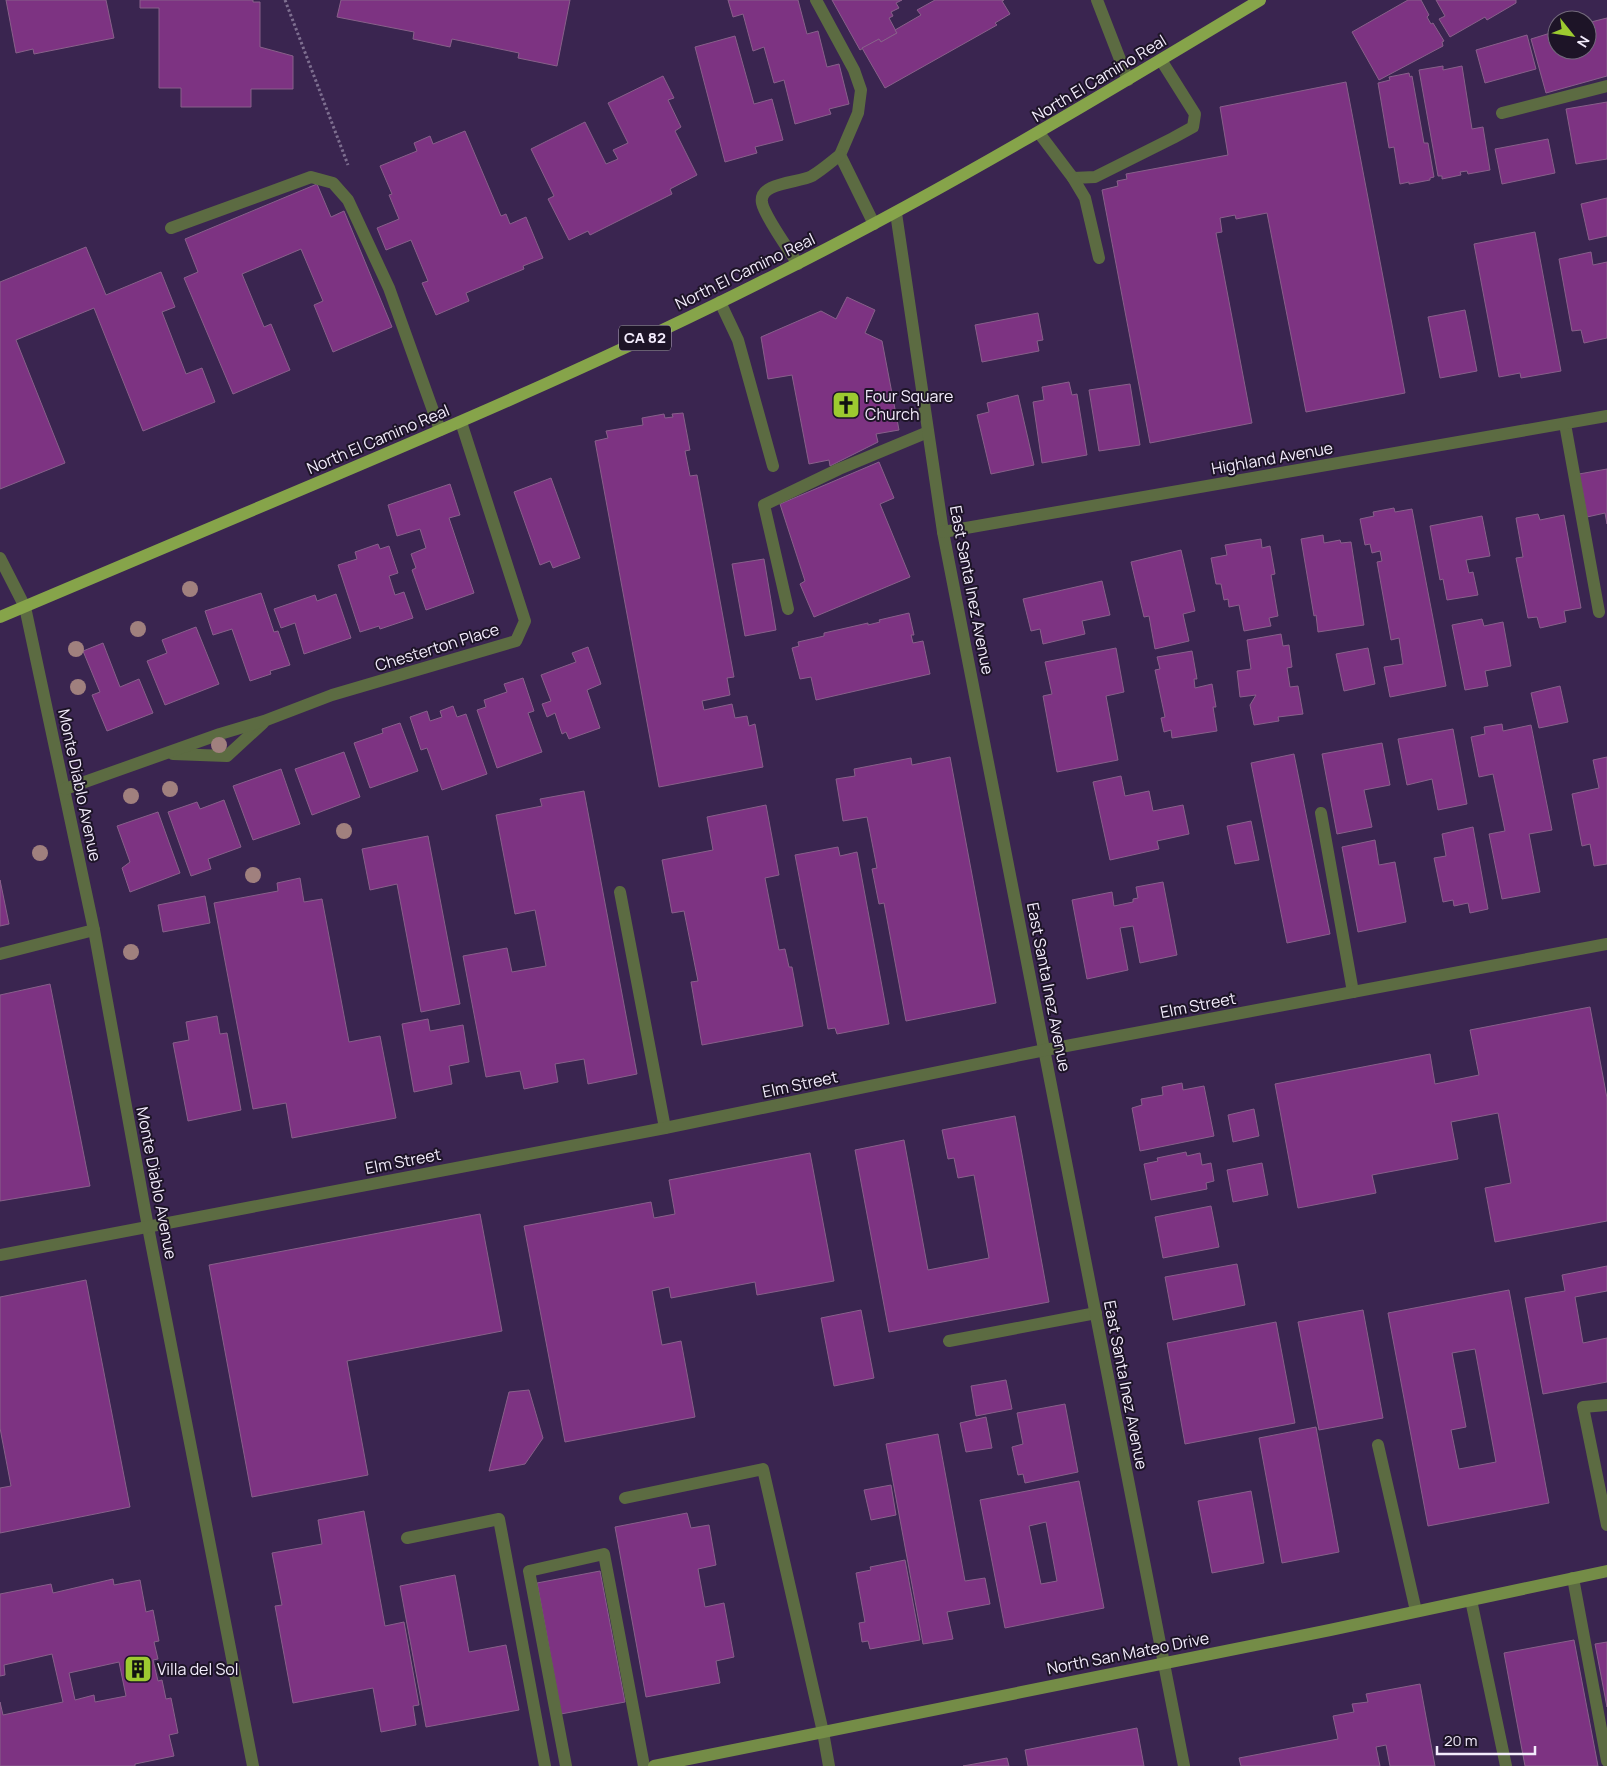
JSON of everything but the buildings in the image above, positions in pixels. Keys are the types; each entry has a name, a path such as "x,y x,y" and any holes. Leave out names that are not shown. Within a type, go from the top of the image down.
{"main road":[{"name":"North El Camino Real","path":"0,617 461,422 571,373 798,264 896,213 1039,133 1260,0"},
{"name":"North San Mateo Drive","path":"654,1766 1416,1612 1607,1570"}],"street":[{"path":"798,264 767,214 762,202 762,196 773,186 798,182 810,176 840,155 858,113 861,90 854,70 816,0"},
{"path":"1097,0 1128,80"},
{"path":"1073,178 1095,177 1193,127 1195,114 1162,60"},
{"path":"1502,113 1607,86"},
{"path":"1039,133 1086,198 1098,258"},
{"path":"840,155 874,224"},
{"path":"171,228 311,177 333,183 348,200 389,288 440,430"},
{"name":"East Santa Inez Avenue","path":"896,213 943,532 1184,1766"},
{"path":"720,302 738,340 773,466"},
{"name":"Highland Avenue","path":"943,532 1607,416"},
{"name":"Chesterton Place","path":"65,789 220,734 264,721 332,695 516,641 524,621 461,422"},
{"path":"1565,424 1599,612"},
{"path":"788,609 764,505 839,469 928,432"},
{"name":"Monte Diablo Avenue","path":"0,558 25,607 65,789 94,930 148,1227 253,1766"},
{"name":"Chesterton Place","path":"166,753 227,756 264,721"},
{"path":"1321,813 1353,992"},
{"path":"620,892 665,1128"},
{"path":"0,954 94,930"},
{"name":"Elm Street","path":"0,1255 665,1128 1045,1050 1607,944"},
{"path":"949,1341 1096,1313"},
{"path":"1607,1405 1583,1407 1607,1525"},
{"path":"1378,1445 1416,1612"},
{"path":"625,1498 763,1469 823,1732 829,1766"},
{"path":"407,1538 499,1519 545,1766"},
{"path":"566,1766 529,1571 604,1554 644,1766"},
{"path":"1572,1578 1607,1761"},
{"path":"1471,1600 1506,1766"}],"path":[{"path":"285,0 350,169"}],"place":[{"name":"Four Square Church","path":"846,405"},
{"name":"Villa del Sol","path":"138,1669"}]}
